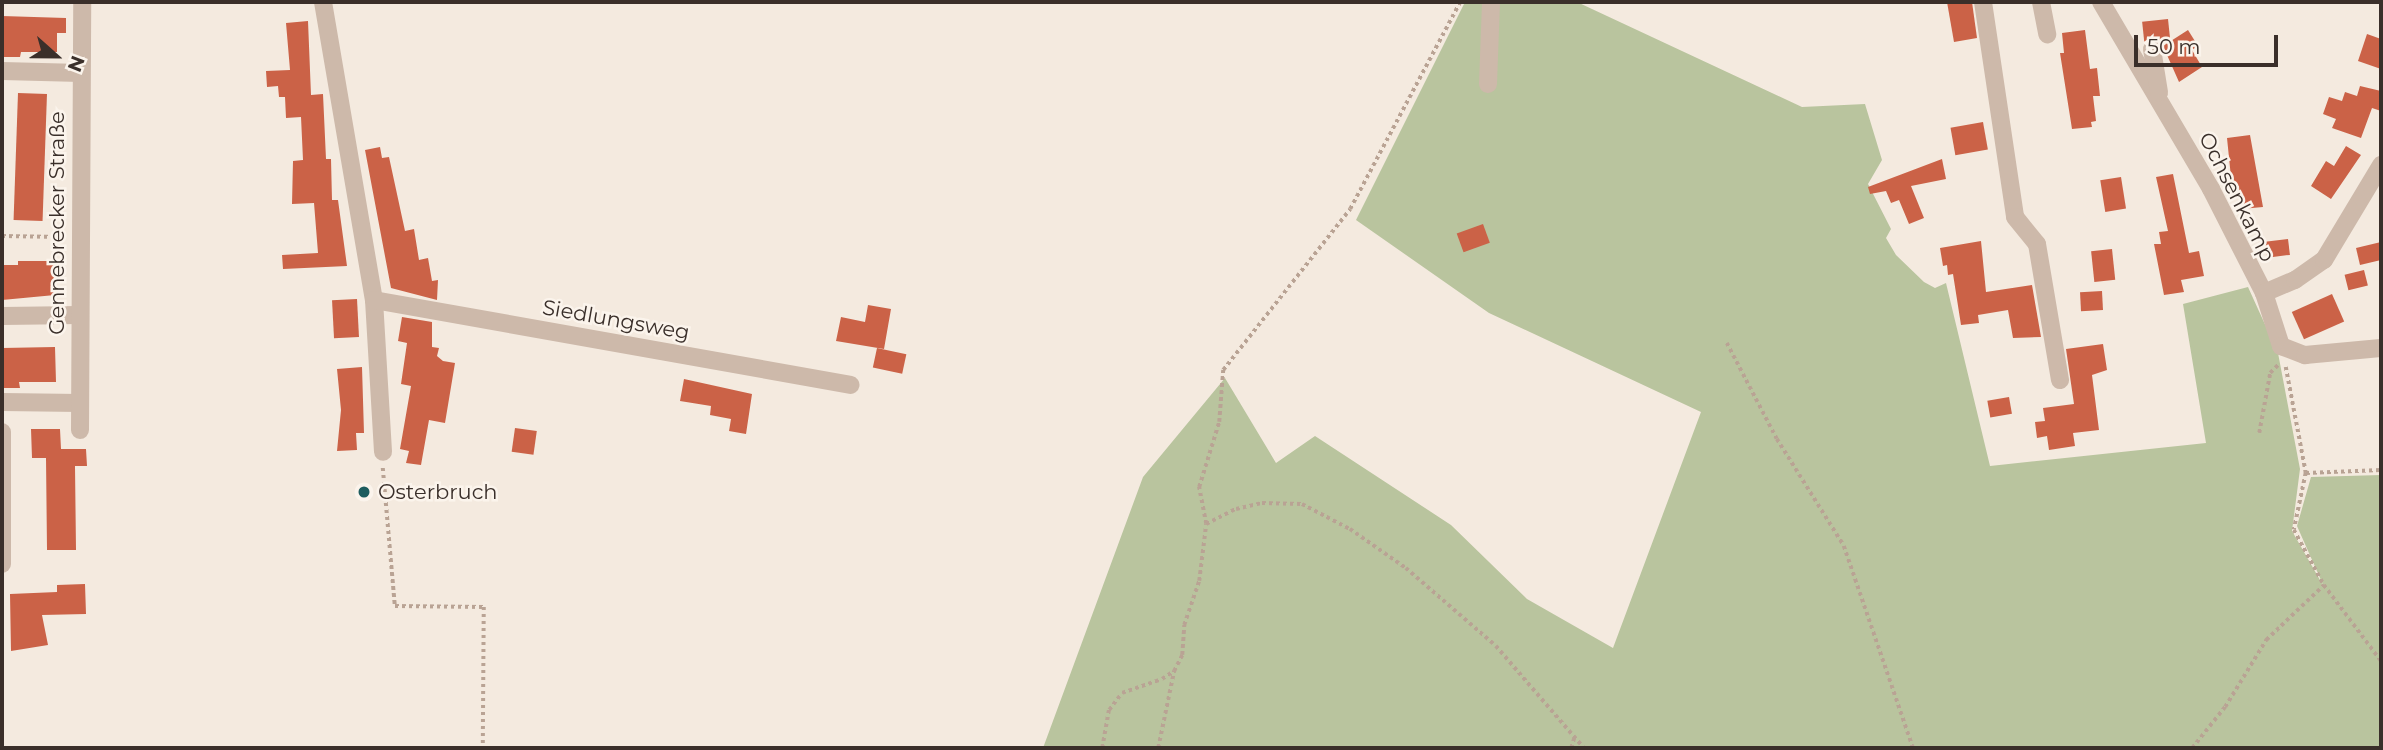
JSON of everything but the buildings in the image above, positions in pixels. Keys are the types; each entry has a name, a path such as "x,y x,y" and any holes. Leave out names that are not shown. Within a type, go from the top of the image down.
{"street":[{"name":"Gennebrecker Straße","path":"80,430 82,2"},
{"path":"323,2 374,300 383,452"},
{"path":"1488,84 1492,2"},
{"path":"1983,2 2015,217 2038,244 2060,380"},
{"path":"2041,2 2048,34"},
{"name":"Ochsenkamp","path":"2101,2 2161,102 2264,293 2295,281 2324,260 2380,169"},
{"path":"2152,49 2161,102"},
{"path":"2,72 81,73"},
{"path":"2264,293 2281,346 2305,355 2381,348"},
{"name":"Siedlungsweg","path":"374,300 850,385"},
{"path":"2,316 79,315"},
{"path":"2,402 80,403"},
{"path":"2,432 2,564"}],"path":[{"path":"1158,748 1174,671 1199,581 1206,524 1199,487 1219,422 1223,370 1350,209 1460,2"},
{"path":"2,236 79,238"},
{"path":"1727,343 1777,439 1844,546 1913,748"},
{"path":"2259,433 2270,373 2284,359 2306,473 2294,530 2324,585 2381,661"},
{"path":"383,452 395,606 484,607 483,748"},
{"path":"2306,473 2381,470"},
{"path":"1206,524 1236,509 1262,503 1302,504 1350,529 1470,620 1584,748"},
{"path":"2192,748 2225,707 2266,640 2324,585"},
{"path":"1102,748 1109,710 1122,693 1174,671"},
{"path":"1571,748 1574,738"}],"green space":[{"path":"1465,2 1577,2 1802,107 1865,104 1882,160 1868,184 1891,229 1886,238 1896,255 1924,282 1935,288 1946,283 1990,466 2206,443 2183,304 2248,287 2278,353 2300,469 2292,531 2324,587 2297,526 2311,477 2381,475 2381,748 1043,748 1143,477 1225,378 1276,463 1315,436 1451,525 1527,599 1613,648 1701,412 1489,313 1356,220"}],"place":[{"name":"Osterbruch","path":"364,492"}]}
